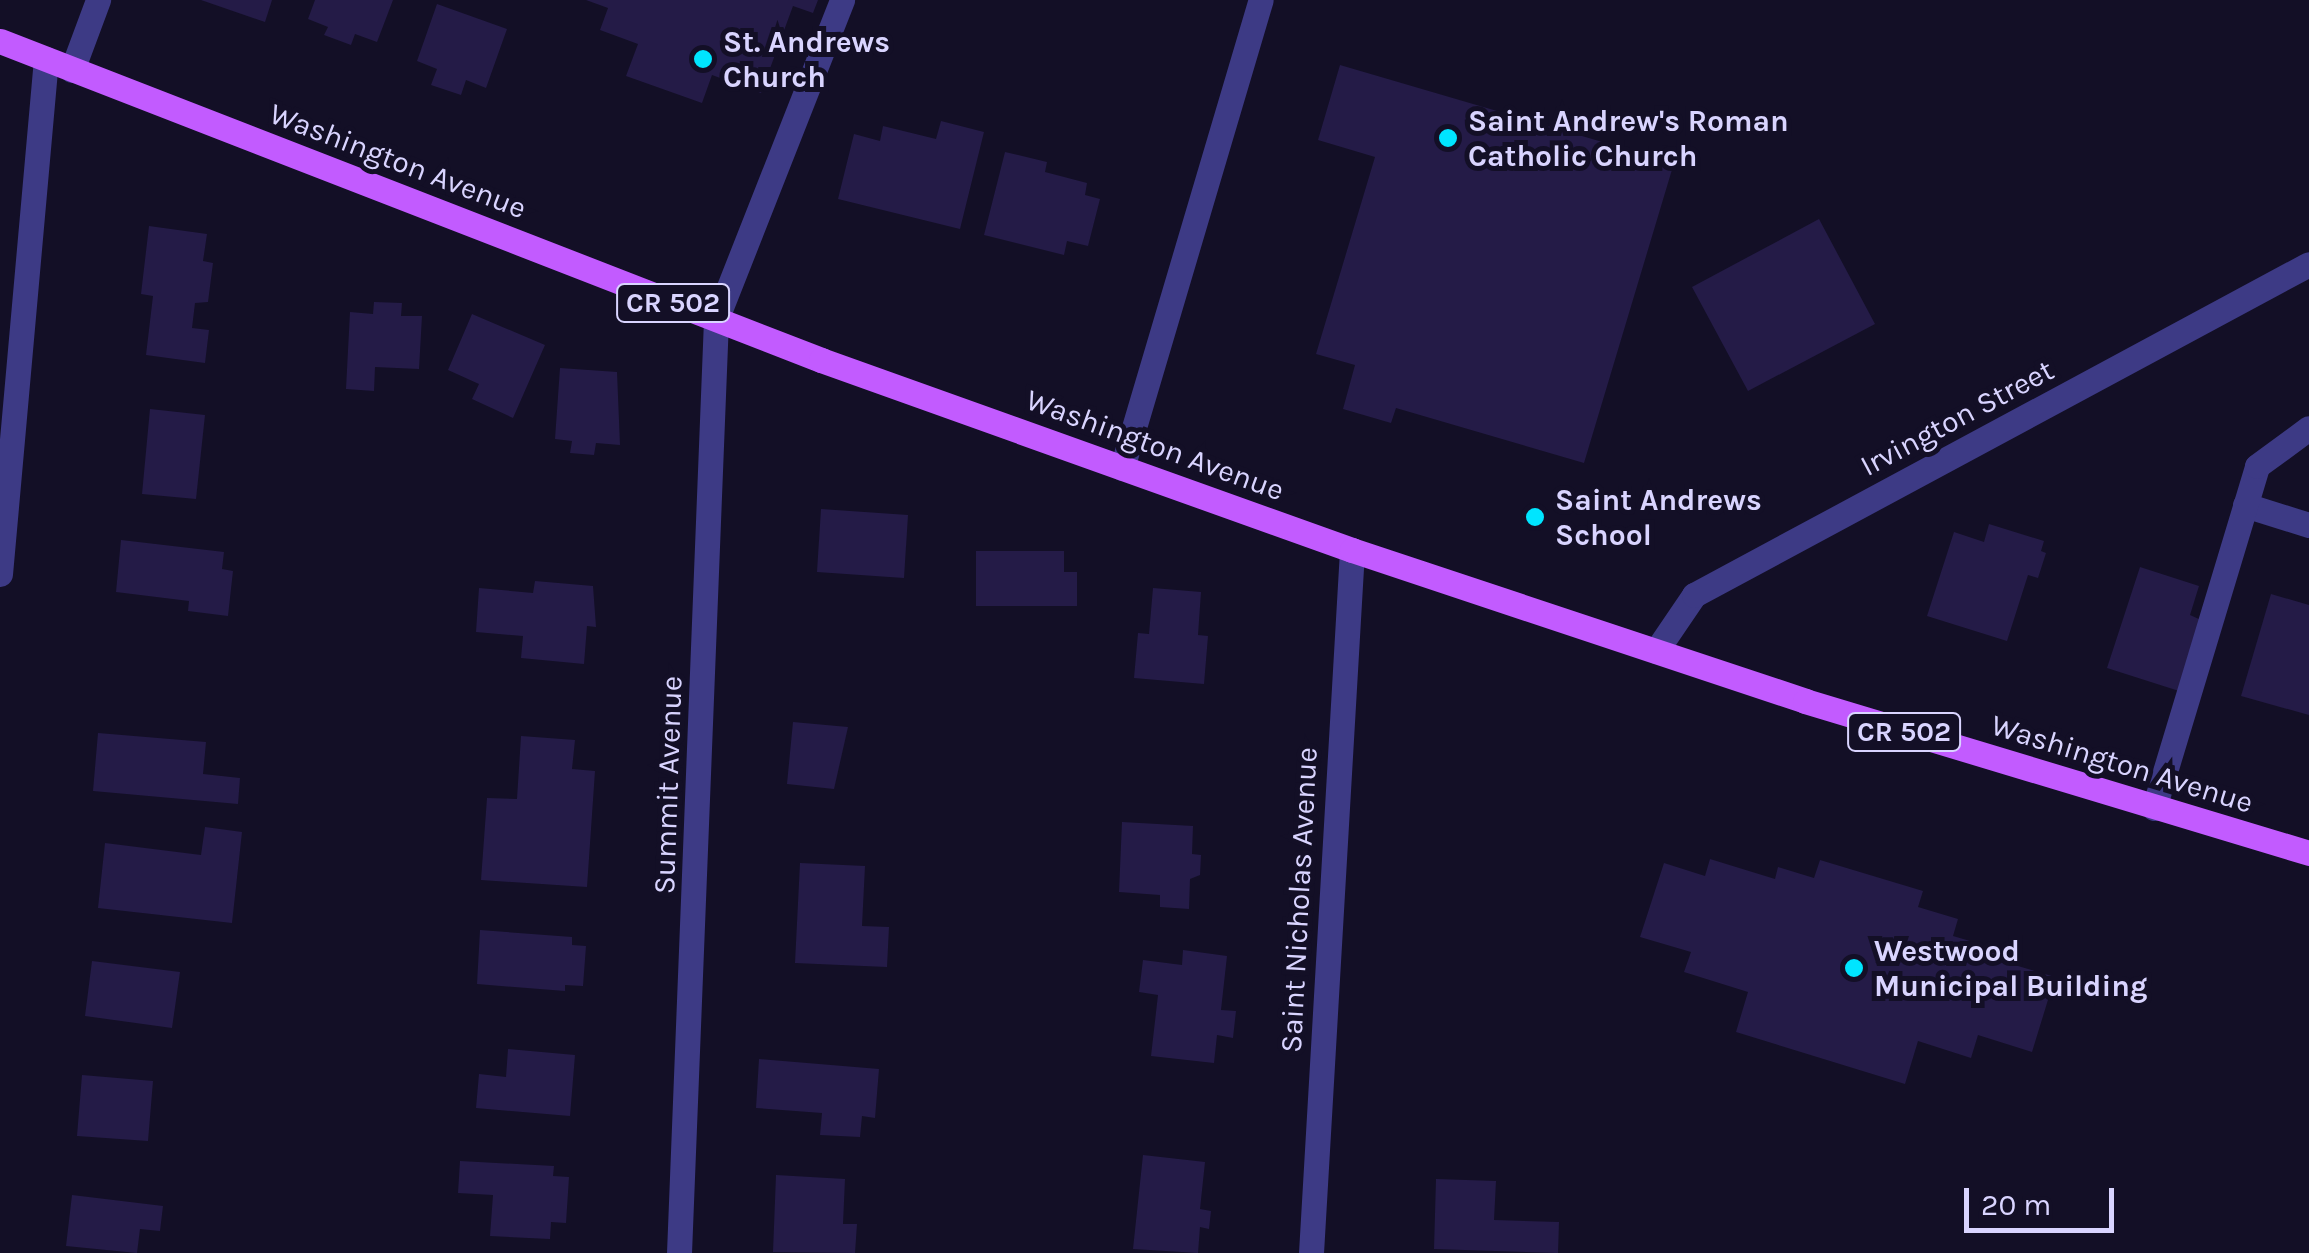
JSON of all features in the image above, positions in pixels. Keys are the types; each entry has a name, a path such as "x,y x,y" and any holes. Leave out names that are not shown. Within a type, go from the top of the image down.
{"main road":[{"name":"Washington Avenue","path":"0,41 716,320 1352,550 1656,651 2309,853"}],"street":[{"path":"72,70 98,0"},
{"name":"Summit Avenue","path":"678,1253 716,320 842,0"},
{"path":"1122,468 1261,0"},
{"path":"0,574 46,59"},
{"name":"Irvington Street","path":"1656,651 1694,595 2309,264"},
{"path":"2154,808 2257,466 2309,428"},
{"path":"2244,505 2309,525"},
{"name":"Saint Nicholas Avenue","path":"1311,1253 1352,550"}],"building":[{"path":"201,0 272,0 265,22"},
{"path":"315,0 393,0 377,42 355,34 351,45 324,35 328,27 308,19"},
{"name":"St. Andrews Church","path":"586,0 818,0 813,13 793,6 761,93 712,75 702,103 626,76 638,44 600,30 608,8"},
{"path":"437,4 507,29 486,88 466,80 461,95 431,85 437,69 417,61"},
{"path":"1340,65 1674,163 1584,463 1396,408 1391,423 1343,409 1355,365 1316,354 1375,157 1318,140"},
{"path":"941,121 984,132 960,229 838,199 854,134 880,141 883,126 936,139"},
{"path":"1005,152 1047,162 1045,172 1087,183 1085,195 1100,199 1088,246 1067,241 1064,255 984,235"},
{"path":"1819,219 1875,324 1748,391 1692,287"},
{"path":"149,226 207,234 203,261 213,263 208,302 195,303 192,328 209,330 205,363 146,355 153,296 141,294"},
{"path":"374,302 402,303 401,316 422,316 419,369 375,367 374,391 346,389 350,312 373,314"},
{"path":"472,314 545,345 513,418 472,399 479,384 448,370"},
{"path":"560,368 617,372 620,445 596,443 594,455 570,453 572,441 555,439"},
{"path":"150,409 205,415 196,499 142,494"},
{"path":"821,509 908,515 904,578 817,572"},
{"path":"1989,524 2044,541 2041,551 2046,553 2038,578 2028,575 2007,641 1927,616 1954,532 1984,542"},
{"path":"121,540 224,552 222,569 233,571 228,616 188,611 189,601 116,592"},
{"path":"976,551 1064,551 1064,572 1077,572 1077,606 976,606"},
{"path":"2140,567 2199,586 2190,615 2201,620 2179,691 2107,668"},
{"path":"535,581 593,586 596,627 587,626 584,664 521,658 523,636 476,632 479,588 533,593"},
{"path":"1153,588 1201,592 1198,635 1208,636 1204,684 1134,678 1138,633 1149,634"},
{"path":"2271,594 2309,605 2309,715 2241,696"},
{"path":"793,722 848,727 834,789 787,784"},
{"path":"98,733 206,742 203,774 240,778 238,804 93,791"},
{"path":"521,736 575,740 572,769 595,771 587,887 481,880 487,798 517,799"},
{"path":"1122,822 1193,826 1192,854 1201,855 1200,875 1190,879 1189,909 1160,907 1160,895 1119,892"},
{"path":"205,827 242,832 232,923 98,908 105,843 201,855"},
{"name":"Westwood Municipal Building","path":"1710,859 1775,879 1778,867 1814,878 1820,860 1923,891 1918,907 1958,919 1953,936 2011,953 2008,963 2055,977 2032,1052 1978,1035 1971,1058 1918,1041 1905,1084 1736,1032 1748,992 1684,972 1691,952 1640,937 1664,863 1705,876"},
{"path":"800,863 865,866 862,926 889,927 887,967 795,963"},
{"path":"480,930 572,937 572,945 586,946 583,986 565,985 565,991 477,984"},
{"path":"1183,950 1227,956 1221,1010 1236,1011 1233,1038 1217,1035 1214,1063 1151,1056 1158,995 1139,992 1143,960 1182,965"},
{"path":"92,961 180,972 172,1028 85,1016"},
{"path":"508,1049 575,1055 570,1116 476,1108 479,1074 506,1077"},
{"path":"759,1059 879,1069 875,1118 862,1116 860,1137 820,1135 822,1113 756,1108"},
{"path":"82,1075 153,1081 148,1141 77,1136"},
{"path":"1143,1155 1205,1162 1200,1209 1211,1211 1209,1229 1200,1227 1198,1253 1133,1249"},
{"path":"460,1161 554,1166 553,1176 569,1177 566,1223 551,1222 550,1239 490,1236 493,1195 458,1193"},
{"path":"776,1175 845,1179 843,1224 857,1224 855,1253 773,1252"},
{"path":"1436,1179 1496,1181 1494,1220 1559,1222 1558,1253 1434,1249"},
{"path":"72,1195 163,1206 160,1231 140,1229 137,1253 66,1246"}],"place":[{"name":"St. Andrews Church","path":"703,59"},
{"name":"Saint Andrew's Roman Catholic Church","path":"1448,138"},
{"name":"Saint Andrews School","path":"1535,517"},
{"name":"Westwood Municipal Building","path":"1854,968"}]}
